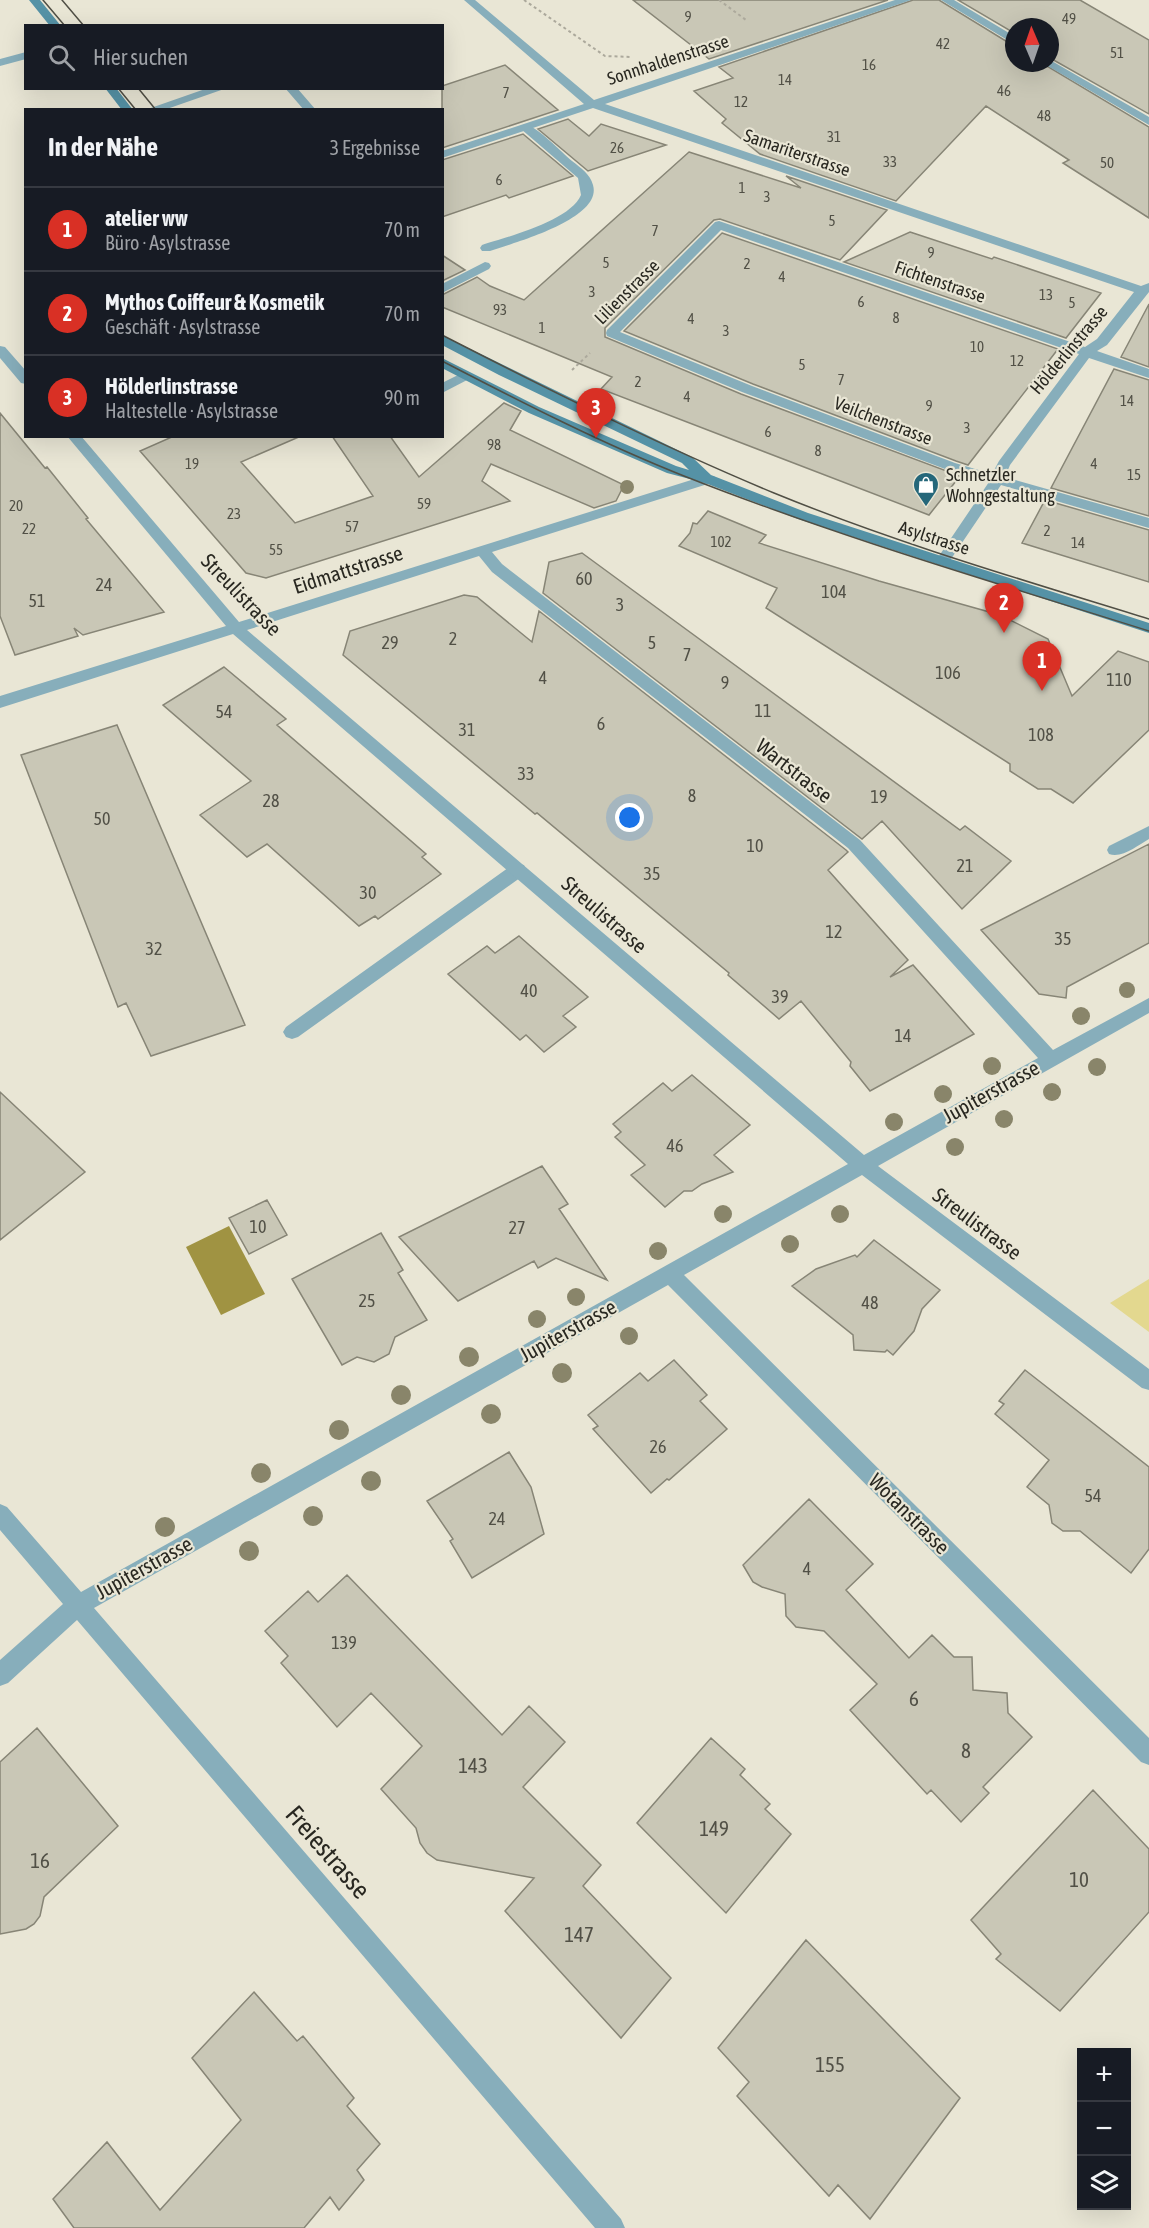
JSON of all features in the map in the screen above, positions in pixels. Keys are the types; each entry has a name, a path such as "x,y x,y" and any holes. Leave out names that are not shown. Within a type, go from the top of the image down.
{"main road":[{"path":"34,0 54,24"},
{"path":"112,90 127,108"},
{"name":"Asylstrasse","path":"444,340 504,372 687,460 709,479"},
{"name":"Asylstrasse","path":"444,363 534,410 672,470 709,479 803,516 1149,628"}],"street":[{"name":"Samariterstrasse","path":"469,0 593,105 634,116 1147,290"},
{"name":"Sonnhaldenstrasse","path":"444,154 906,0"},
{"path":"946,0 1005,36"},
{"path":"0,63 24,56"},
{"path":"1059,68 1149,122"},
{"path":"157,108 215,90"},
{"path":"292,90 309,108"},
{"path":"486,248 546,226 576,209 585,201 588,193 588,184 583,176 525,127"},
{"name":"Fichtenstrasse","path":"719,225 1149,374"},
{"name":"Lilienstrasse","path":"612,333 719,225"},
{"path":"444,288 485,266"},
{"name":"Hölderlinstrasse","path":"942,562 986,499 1004,464 1087,352 1102,342 1147,290"},
{"name":"Veilchenstrasse","path":"612,333 747,389 950,466 1149,523"},
{"path":"0,350 24,378"},
{"path":"444,389 466,375"},
{"name":"Streulistrasse","path":"75,438 236,628 861,1164 1149,1381"},
{"name":"Eidmattstrasse","path":"0,702 709,479"},
{"name":"Wartstrasse","path":"481,549 497,568 854,844 1050,1059"},
{"path":"1115,850 1149,832"},
{"path":"292,1032 518,870"},
{"name":"Jupiterstrasse","path":"0,1675 78,1605 670,1274 861,1164 1149,1005"},
{"name":"Wotanstrasse","path":"670,1274 1149,1754"},
{"name":"Freiestrasse","path":"0,1514 612,2228"}],"path":[{"path":"524,0 605,56 639,58"},
{"path":"718,0 747,21"},
{"name":"Lilienstrasse","path":"566,375 612,333"}],"shaded area":[{"path":"229,1226 265,1294 221,1315 186,1247"},
{"path":"1149,1279 1149,1332 1110,1303"}],"building":[{"path":"633,0 888,0 709,59"},
{"path":"913,0 939,0 1005,40 1005,72 1057,72 1149,127 1149,218 1063,163 1069,160 986,106 896,201 760,154 722,123 726,119 694,91 733,78 719,67"},
{"path":"958,0 1080,0 1149,40 1149,114 1059,63 1059,18 1005,18 1005,28"},
{"path":"505,65 558,110 444,147 442,90 444,90 444,85"},
{"path":"568,119 589,136 601,124 666,145 588,171 538,129"},
{"path":"523,134 573,176 509,198 506,195 444,216 444,159"},
{"path":"689,152 801,188 786,176 887,210 840,260 720,219 714,220 605,328 605,337 741,394 960,476 929,515 601,389 612,377 444,308 444,294 477,277 490,286 524,300"},
{"path":"910,232 1101,293 1066,338 844,262"},
{"path":"722,233 1058,349 968,465 956,461 753,384 624,331"},
{"path":"444,256 465,270 444,280"},
{"path":"1149,304 1149,367 1121,357"},
{"path":"1114,369 1149,380 1149,516 1051,488"},
{"path":"504,403 521,411 510,430 624,485 616,501 594,508 491,464 482,481 510,501 266,578 246,573 140,451 169,438 296,438 241,462 295,523 373,496 333,438 391,438 419,477"},
{"path":"0,413 45,468 47,467 88,518 86,519 164,612 83,635 74,628 78,636 15,655 0,616"},
{"path":"1045,500 1149,530 1149,582 1022,543"},
{"path":"708,511 766,535 759,543 879,581 1000,615 1048,639 1072,696 1118,651 1149,662 1149,730 1073,803 1051,789 1038,789 1010,771 1010,764 766,608 777,588 679,546 690,533 693,523 697,524"},
{"path":"582,553 960,830 965,826 1011,861 962,909 882,821 862,839 543,593 549,562"},
{"path":"464,595 477,597 532,642 539,611 846,850 848,852 828,870 908,960 890,977 913,965 974,1034 870,1091 850,1066 851,1062 801,1001 779,1019 728,975 729,973 343,655 350,631"},
{"path":"224,667 286,719 277,725 426,854 422,857 441,874 378,919 375,916 359,926 267,844 247,857 200,815 251,781 163,705"},
{"path":"117,725 245,1025 151,1056 126,1003 118,1007 21,755"},
{"path":"1149,844 1149,943 1067,987 1066,998 1039,994 981,930"},
{"path":"519,936 588,997 563,1016 576,1027 544,1052 526,1035 520,1040 448,974 487,946 495,953"},
{"path":"692,1075 750,1125 714,1155 733,1172 702,1184 692,1191 684,1191 665,1207 631,1175 645,1165 615,1137 621,1132 613,1124 663,1083 672,1091"},
{"path":"0,1092 85,1172 0,1240"},
{"path":"542,1166 568,1204 559,1209 607,1280 556,1258 538,1268 534,1261 458,1301 399,1237"},
{"path":"267,1200 287,1235 249,1254 229,1218"},
{"path":"381,1233 403,1270 398,1273 427,1320 395,1337 389,1354 374,1362 357,1357 342,1365 292,1279"},
{"path":"874,1240 940,1290 922,1309 914,1331 893,1355 887,1350 885,1352 854,1350 853,1335 792,1286 816,1269 855,1255 857,1257"},
{"path":"674,1360 707,1395 700,1401 727,1429 651,1493 593,1429 598,1426 588,1415 640,1373 648,1381"},
{"path":"1025,1370 1149,1467 1149,1549 1131,1573 1080,1531 1063,1531 1052,1523 1049,1505 1027,1487 1049,1460 995,1414 1004,1404 999,1401"},
{"path":"509,1452 531,1487 544,1534 472,1578 450,1541 453,1539 427,1501"},
{"path":"809,1499 873,1564 846,1590 909,1658 932,1635 954,1657 972,1657 973,1690 1007,1693 1008,1713 1032,1737 983,1787 989,1793 961,1822 931,1790 927,1794 850,1710 877,1684 824,1631 796,1627 786,1616 785,1594 753,1582 743,1565"},
{"path":"347,1575 502,1735 529,1706 565,1742 523,1787 601,1865 583,1886 671,1978 621,2038 505,1911 534,1878 437,1860 427,1853 420,1843 416,1828 381,1789 422,1746 371,1693 337,1727 281,1663 288,1656 265,1631 308,1591 318,1602"},
{"path":"37,1728 118,1826 44,1897 40,1916 34,1924 26,1929 0,1934 0,1762"},
{"path":"711,1738 745,1769 740,1775 770,1804 765,1809 791,1834 726,1913 637,1823"},
{"path":"1093,1790 1149,1849 1149,1912 1060,2011 996,1959 1001,1954 971,1920"},
{"path":"806,1940 960,2098 870,2219 838,2185 829,2196 737,2096 749,2082 718,2048"},
{"path":"254,1992 297,2041 303,2036 354,2098 347,2106 380,2144 357,2170 364,2180 339,2210 330,2197 304,2228 74,2228 53,2199 107,2142 160,2210 241,2120 192,2058"}],"tram line":[{"path":"43,0 63,24"},
{"path":"62,0 82,24"},
{"path":"120,90 134,108"},
{"path":"140,90 154,108"},
{"path":"444,336 606,417 774,493 913,545 1149,619"},
{"path":"444,362 622,450 741,498 915,558 1149,631"}],"place":[{"name":"Hölderlinstrasse","path":"596,438"},
{"name":"Schnetzler Wohngestaltung","path":"926,508"},
{"name":"Mythos Coiffeur & Kosmetik","path":"1004,633"},
{"name":"atelier ww","path":"1042,691"}]}
